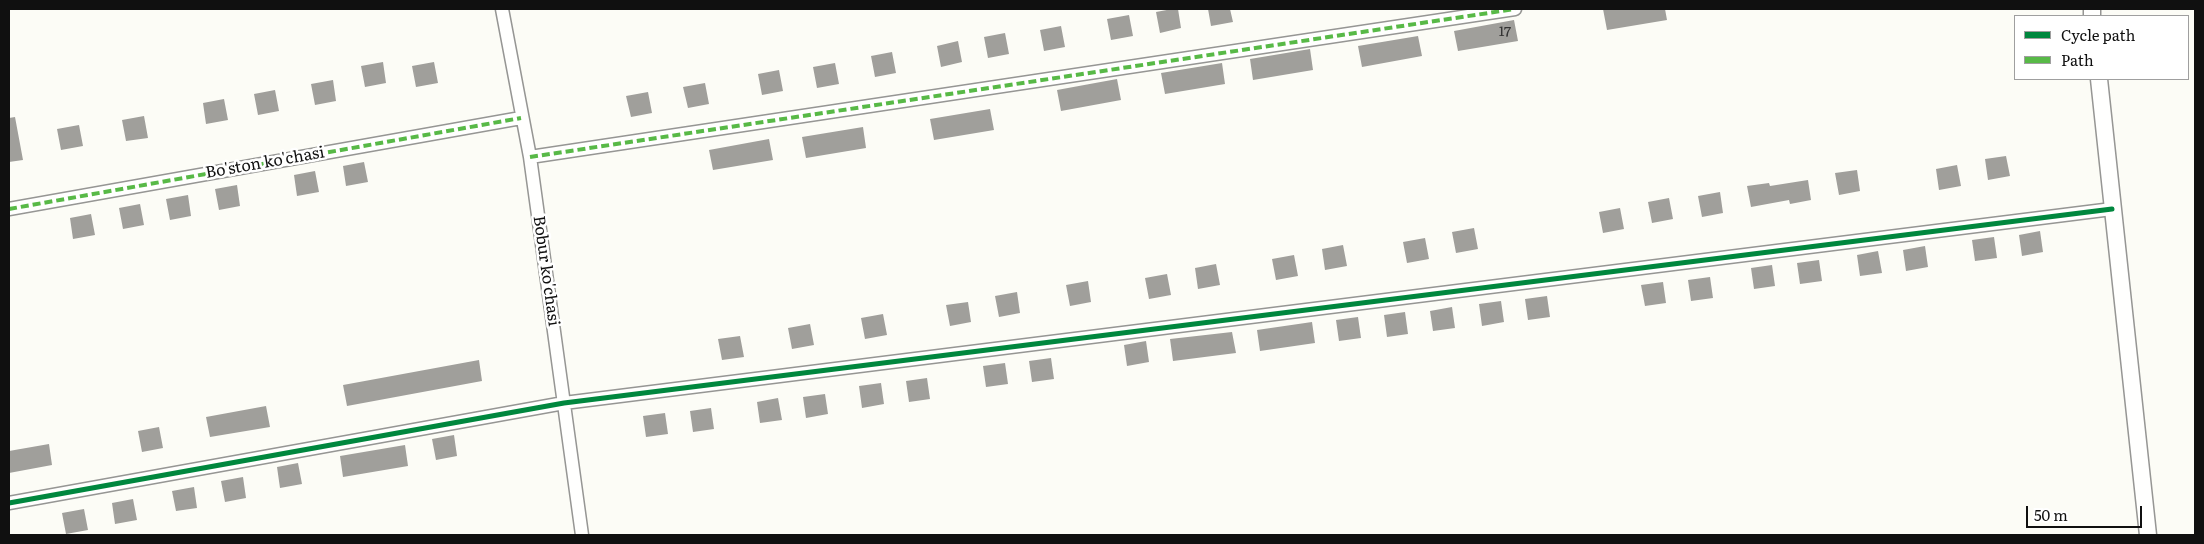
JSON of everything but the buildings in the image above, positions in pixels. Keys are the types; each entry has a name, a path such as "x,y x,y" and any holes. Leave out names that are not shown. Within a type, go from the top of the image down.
{"street":[{"name":"Bobur ko'chasi","path":"502,9 521,118 530,157 582,535"},
{"path":"530,157 1515,9"},
{"path":"2099,80 2148,535"},
{"name":"Bo'ston ko'chasi","path":"9,208 521,118"},
{"path":"9,503 564,403 2112,209"}],"marked path":[{"path":"530,157 1515,9"},
{"path":"9,209 521,118"}],"cycle path":[{"path":"9,503 564,403 2112,209"}]}
